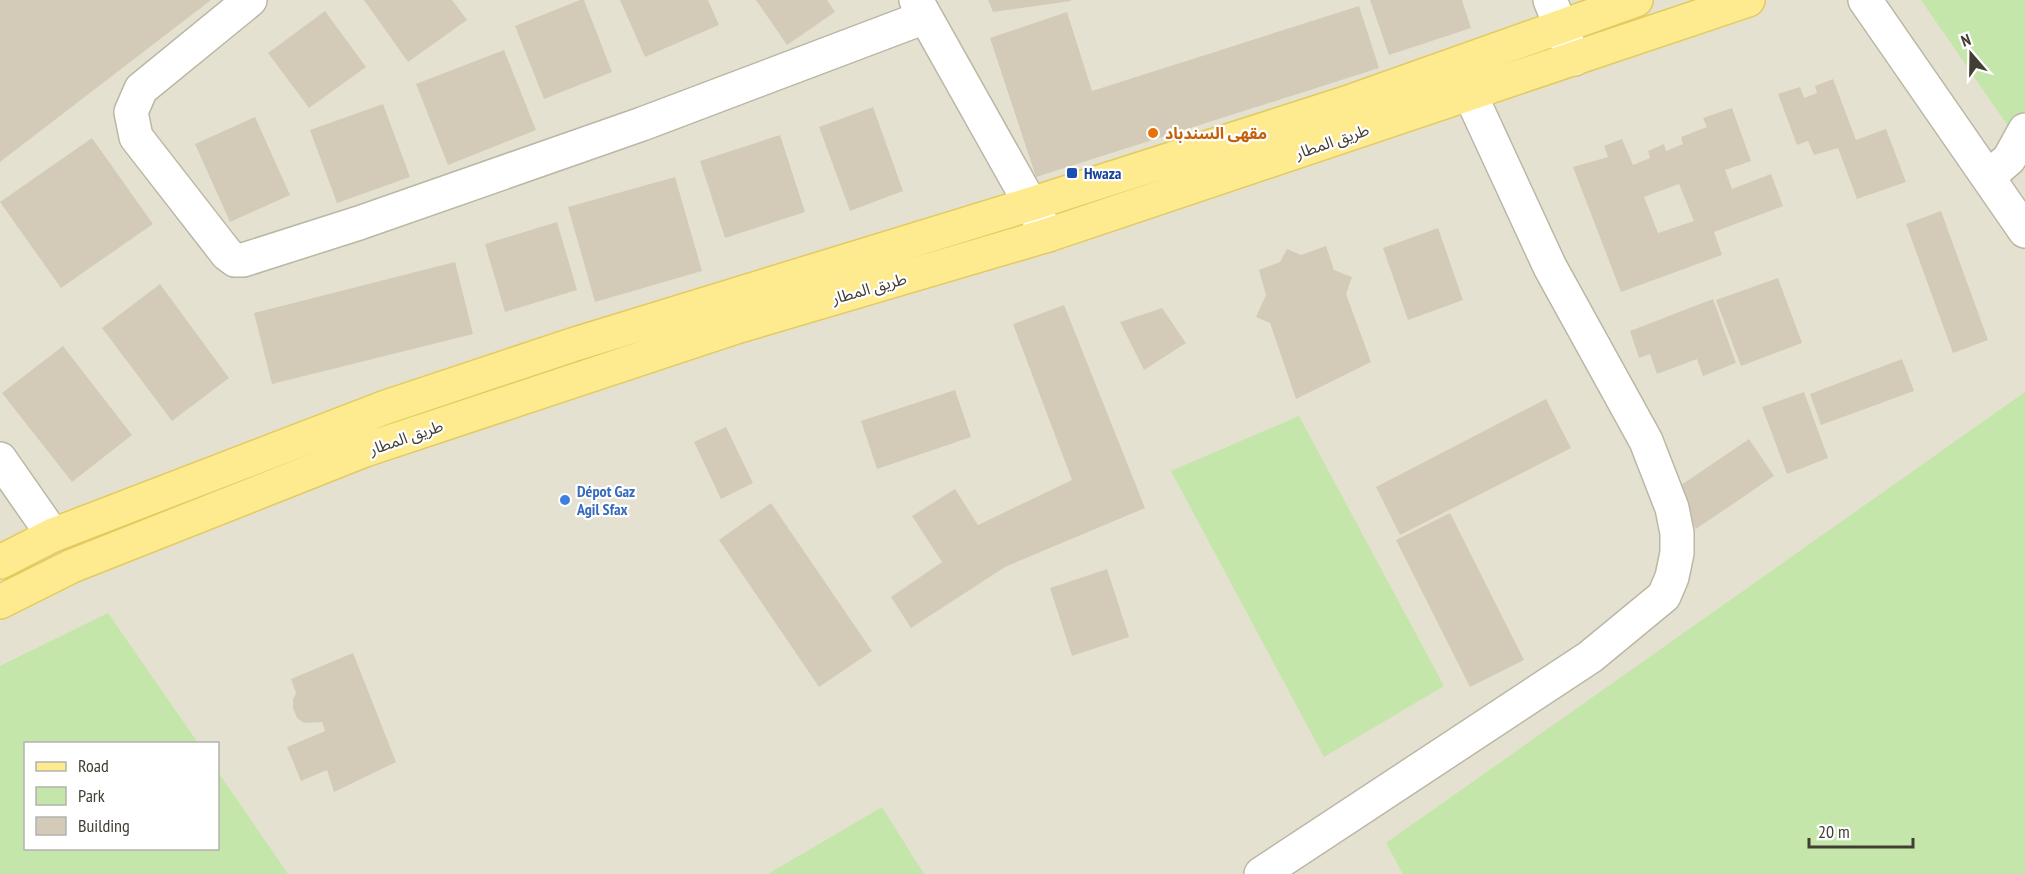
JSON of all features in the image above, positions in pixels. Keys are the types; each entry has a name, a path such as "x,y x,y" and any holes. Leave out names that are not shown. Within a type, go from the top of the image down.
{"main road":[{"name":"طريق المطار","path":"0,562 52,535 386,407 605,335 1031,204 1346,103 1555,13 1636,0"},
{"name":"طريق المطار","path":"0,602 72,566 365,450 736,327 1048,236 1748,0"}],"street":[{"path":"250,0 141,88 131,112 136,136 227,254 235,260 243,260 359,223 642,124 921,9 1048,236"},
{"path":"1865,0 2025,231"},
{"path":"1555,13 1574,59"},
{"path":"1261,874 1590,657 1664,596 1672,577 1677,553 1677,533 1672,508 1646,441 1550,267 1470,94"},
{"path":"1988,177 2009,159 2025,130"},
{"path":"0,459 52,535"}],"shaded area":[{"path":"0,0 2025,0 2025,874 0,874"}],"green space":[{"path":"1921,0 2025,0 2025,150 2019,142"},
{"path":"2025,392 2025,874 1403,874 1386,843"},
{"path":"1299,416 1444,686 1324,757 1171,471"},
{"path":"108,613 197,742 24,742 24,850 219,850 219,773 288,874 0,874 0,666"},
{"path":"882,807 924,874 768,874"}],"building":[{"path":"0,0 211,0 0,162"},
{"path":"364,0 452,0 467,20 408,62"},
{"path":"584,0 612,72 544,99 515,26"},
{"path":"620,0 708,0 719,25 645,57"},
{"path":"756,0 827,0 835,12 787,45"},
{"path":"988,0 1071,0 1071,1 993,12"},
{"path":"1370,0 1462,0 1471,28 1389,55"},
{"path":"1359,6 1379,68 1036,177 990,38 1067,12 1092,91"},
{"path":"325,11 366,67 309,108 268,53"},
{"path":"504,50 536,130 448,165 416,84"},
{"path":"1833,79 1856,140 1886,129 1906,182 1857,199 1838,148 1814,155 1808,141 1797,145 1778,94 1800,87 1804,98 1817,93 1815,86"},
{"path":"383,104 410,177 337,203 310,130"},
{"path":"873,107 903,191 850,211 819,127"},
{"path":"1732,108 1751,161 1725,170 1732,189 1771,174 1783,206 1714,232 1722,255 1621,292 1573,167 1608,157 1604,146 1622,139 1633,165 1650,158 1648,151 1664,144 1666,151 1683,144 1681,137 1707,127 1703,118","holes":["1679,184 1694,221 1658,233 1644,197"]},
{"path":"255,117 290,195 230,222 195,144"},
{"path":"780,135 805,212 725,238 700,161"},
{"path":"92,138 153,224 61,288 0,202"},
{"path":"675,177 702,271 595,302 568,207"},
{"path":"1941,211 1988,340 1953,353 1906,224"},
{"path":"557,222 577,290 505,312 485,244"},
{"path":"1438,228 1463,300 1408,320 1383,248"},
{"path":"1326,246 1334,270 1352,277 1346,294 1371,362 1296,399 1270,323 1256,317 1266,295 1259,270 1280,262 1287,249 1301,255"},
{"path":"455,262 473,334 272,384 254,313"},
{"path":"1778,278 1802,343 1741,366 1716,300"},
{"path":"160,284 229,378 172,421 102,328"},
{"path":"1713,299 1736,363 1703,376 1697,359 1657,374 1650,354 1639,358 1630,331"},
{"path":"1064,305 1145,508 1005,567 911,628 891,597 942,562 912,516 955,489 978,525 1072,480 1013,324"},
{"path":"1162,308 1186,343 1144,370 1120,322"},
{"path":"63,346 132,435 72,482 2,393"},
{"path":"1902,359 1914,391 1821,425 1810,394"},
{"path":"955,390 971,437 877,469 861,421"},
{"path":"1804,392 1828,458 1787,474 1762,407"},
{"path":"1546,399 1571,448 1400,535 1376,487"},
{"path":"726,427 753,483 721,499 694,442"},
{"path":"1749,439 1774,476 1696,529 1671,492"},
{"path":"771,503 872,651 819,687 719,540"},
{"path":"1450,513 1524,660 1470,687 1396,540"},
{"path":"1107,569 1129,637 1072,656 1050,588"},
{"path":"353,653 396,762 334,792 327,770 301,781 287,747 325,731 322,722 304,723 297,718 293,708 296,693 291,679"}],"place":[{"name":"مقهى السندباد","path":"1153,133"},
{"name":"Hwaza","path":"1072,173"},
{"name":"Dépot Gaz Agil Sfax","path":"565,500"}]}
